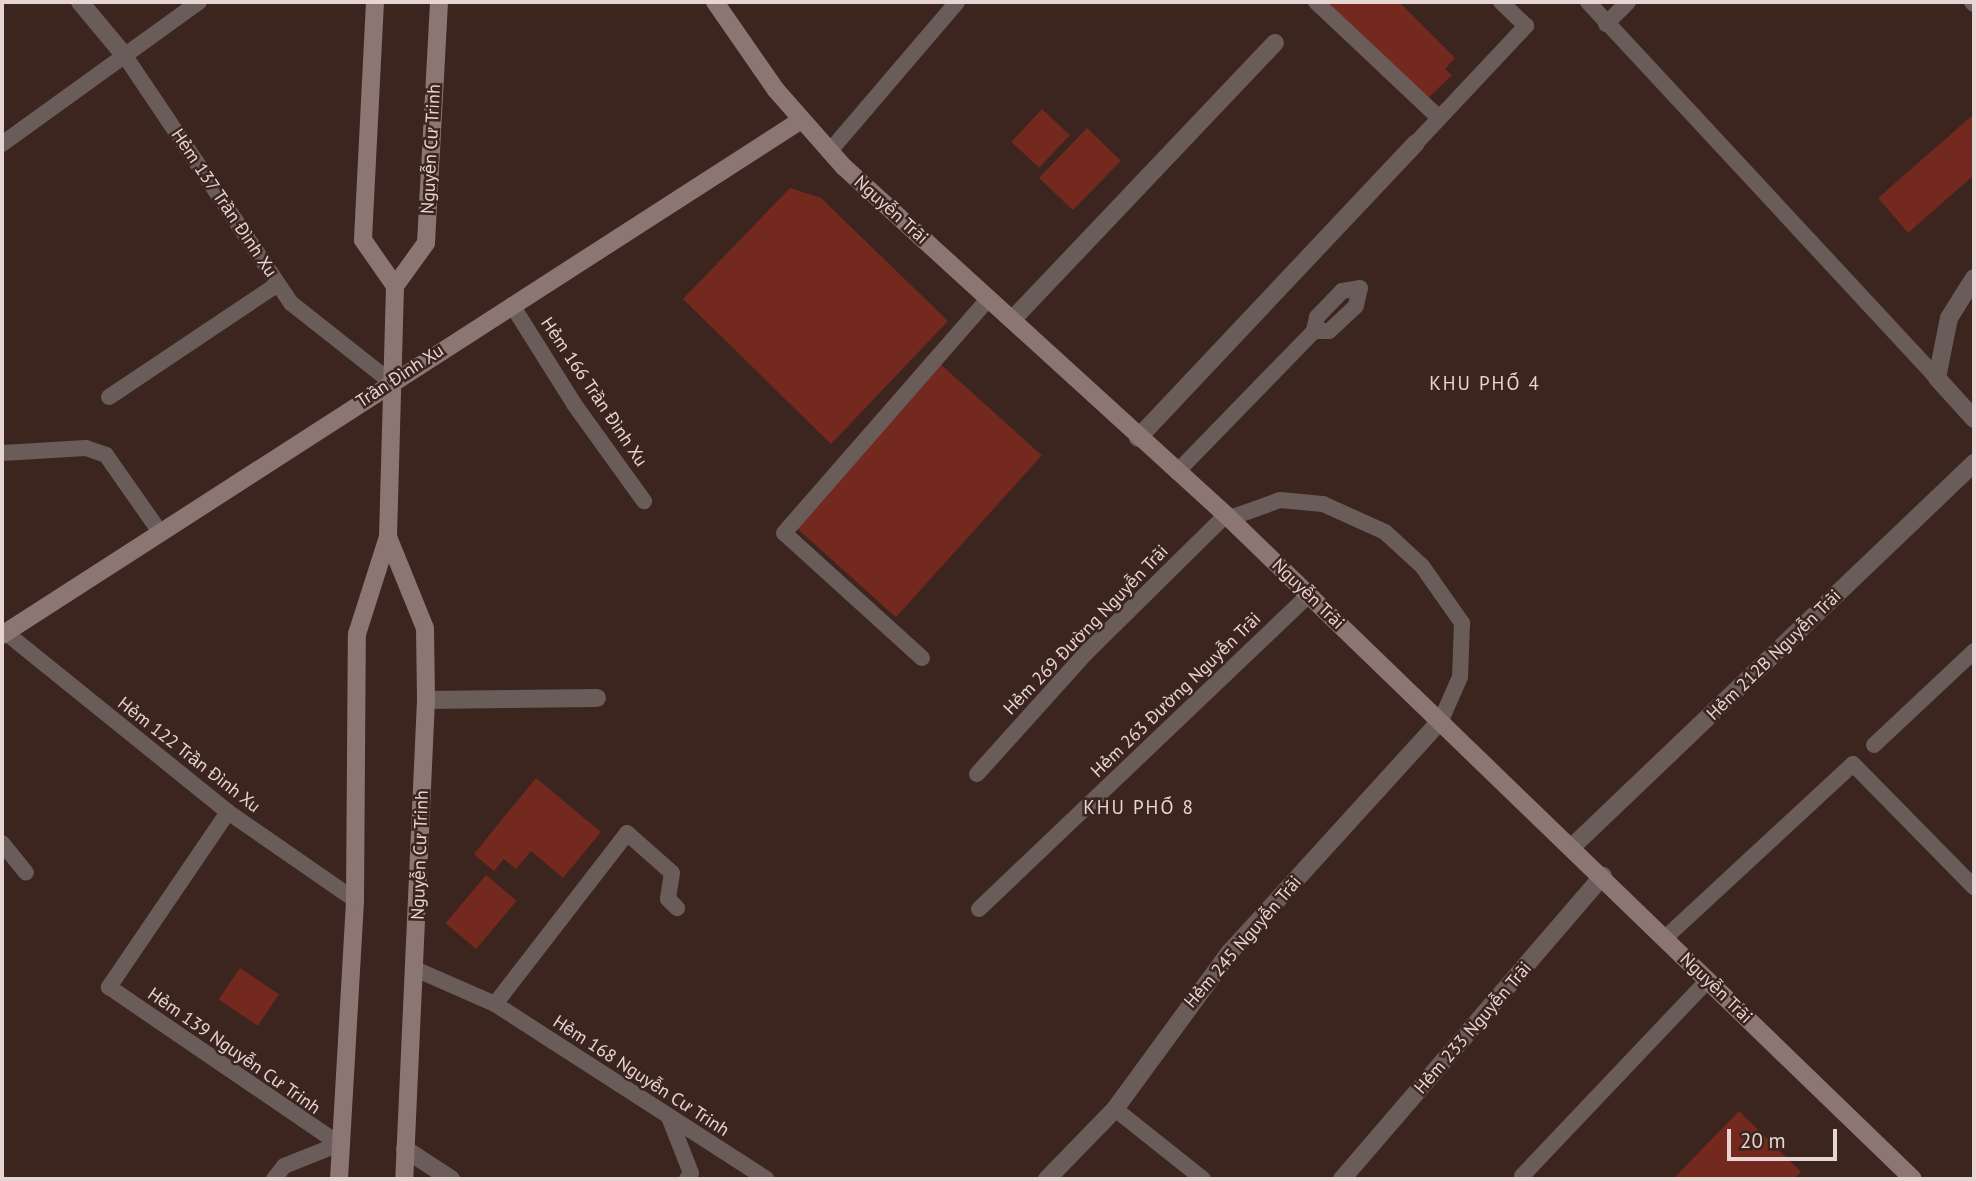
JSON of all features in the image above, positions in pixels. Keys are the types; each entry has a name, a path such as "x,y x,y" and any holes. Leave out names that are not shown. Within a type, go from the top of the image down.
{"street":[{"name":"Hẻm 137 Trần Ðình Xu","path":"80,2 125,56"},
{"path":"375,2 363,240 395,286"},
{"name":"Nguyễn Cư Trinh","path":"339,1179 355,900 357,634 388,537 395,286 426,243 439,2"},
{"name":"Nguyễn Trãi","path":"715,2 801,120 829,152 1138,438 1228,517 1573,846 1904,1176"},
{"path":"1012,320 1275,43"},
{"name":"Trần Ðình Xu","path":"4,634 801,120"},
{"path":"1138,438 1416,143"},
{"path":"1974,278 1949,318 1937,378 1974,419"},
{"name":"Hẻm 212B Nguyễn Trãi","path":"1573,846 1974,463"},
{"name":"Nguyễn Cư Trinh","path":"388,537 425,628 426,700 404,1179"},
{"path":"426,700 597,698"},
{"name":"Hẻm 245 Nguyễn Trãi","path":"1055,1176 1115,1109 1230,952 1441,720"},
{"name":"Hẻm 233 Nguyễn Trãi","path":"1342,1179 1603,876"},
{"path":"405,1149 451,1179"}],"lane":[{"path":"2,144 199,2"},
{"path":"829,152 957,2"},
{"path":"1316,2 1439,118"},
{"path":"1416,143 1527,26 1501,2"},
{"path":"1588,2 1937,378"},
{"path":"1606,24 1628,2"},
{"name":"Hẻm 137 Trần Ðình Xu","path":"125,56 291,303 391,382"},
{"path":"109,397 278,284"},
{"path":"922,658 784,533 988,299"},
{"name":"Hẻm 166 Trần Đình Xu","path":"512,305 574,404 645,500"},
{"path":"1177,472 1314,331"},
{"path":"2,453 86,448 106,455 160,532"},
{"path":"1228,517 1280,500 1323,504 1385,532 1422,566 1462,623 1460,677 1441,720"},
{"name":"Hẻm 269 Đường Nguyễn Trãi","path":"977,774 1086,653 1228,517"},
{"name":"Hẻm 263 Đường Nguyễn Trãi","path":"979,909 1309,595"},
{"name":"Hẻm 122 Trần Ðình Xu","path":"4,634 228,812 355,900"},
{"path":"1874,745 1974,651"},
{"path":"1665,938 1853,764 1974,887"},
{"name":"Hẻm 139 Nguyễn Cư Trinh","path":"228,812 109,987 339,1144"},
{"path":"495,1004 627,833 672,873 668,899 677,908"},
{"path":"2,843 26,873"},
{"name":"Hẻm 168 Nguyễn Cư Trinh","path":"415,969 495,1004 766,1179"},
{"path":"1522,1176 1708,980"},
{"path":"1115,1109 1203,1179"},
{"path":"669,1117 691,1173 687,1179"},
{"path":"274,1179 284,1166 339,1144"}],"building":[{"path":"1328,2 1399,2 1455,58 1445,69 1452,75 1427,99"},
{"path":"1042,109 1070,135 1039,168 1011,142"},
{"path":"1974,114 1974,175 1908,233 1878,198"},
{"path":"1087,128 1121,161 1073,210 1039,178"},
{"path":"790,188 821,198 948,321 831,444 683,299"},
{"path":"937,361 1042,455 896,617 791,523"},
{"path":"536,778 601,832 563,878 531,851 516,869 504,859 494,871 474,854"},
{"path":"486,875 517,901 476,949 446,923"},
{"path":"240,968 279,994 258,1026 219,1000"},
{"path":"1739,1111 1801,1172 1794,1179 1679,1179 1676,1176"}],"district":[{"name":"KHU PHỐ 4","path":"1485,384"},
{"name":"KHU PHỐ 8","path":"1139,808"}]}
